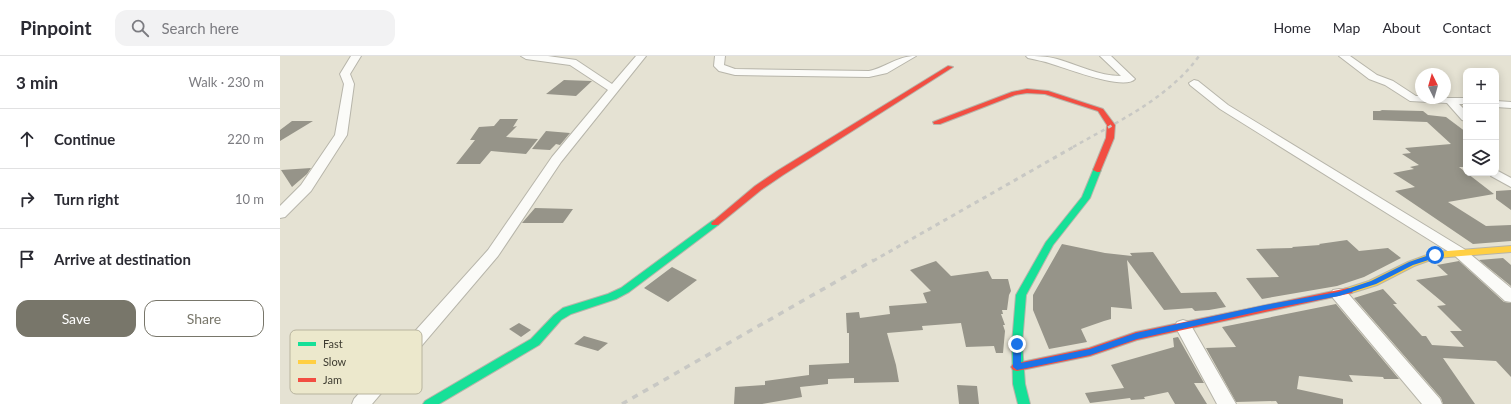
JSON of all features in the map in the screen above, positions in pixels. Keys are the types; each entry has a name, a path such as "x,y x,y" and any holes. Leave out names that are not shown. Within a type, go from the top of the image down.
{"street":[{"path":"280,214 306,188 341,135 349,84 345,74 356,56"},
{"path":"526,56 573,62 614,90"},
{"path":"422,334 493,253 556,160 641,56"},
{"path":"720,56 719,66 722,69 735,72 857,75 884,71 911,56"},
{"path":"1031,56 1054,61 1078,70 1114,78 1130,79 1105,56"},
{"path":"1344,56 1372,77 1389,83 1410,98 1415,99"},
{"path":"429,404 535,342 545,333 550,324 557,317 567,311 623,291 717,222 780,172 807,157 950,66"},
{"path":"1194,83 1224,107 1459,252 1511,297"},
{"path":"937,122 1014,94 1027,91 1046,92 1101,110 1111,125 1110,138 1086,198 1049,244 1022,296 1017,344 1017,367 1024,404"},
{"path":"1451,100 1463,101"},
{"path":"1451,101 1463,115"},
{"path":"1499,104 1511,105"},
{"path":"1499,175 1511,183"},
{"path":"1017,367 1090,352 1136,336 1265,308 1339,294 1373,283 1411,264 1435,255 1511,249"},
{"path":"1339,294 1433,404"},
{"path":"1184,326 1227,404"},
{"path":"361,404 370,394"}],"building":[{"path":"564,80 592,81 576,96 546,94"},
{"path":"1380,110 1423,111 1428,115 1446,117 1463,130 1463,167 1459,167 1463,170 1463,176 1471,176 1494,194 1448,202 1486,226 1511,225 1511,241 1473,244 1395,191 1415,187 1393,173 1414,169 1410,167 1419,165 1402,154 1411,153 1405,148 1451,144 1427,122 1373,120 1373,111 1382,111"},
{"path":"500,119 518,119 513,127 517,126 506,137 538,139 526,154 491,151 480,164 456,164 475,140 470,140 479,127 494,126"},
{"path":"292,121 313,121 280,141 280,130"},
{"path":"546,131 570,133 560,145 556,144 550,150 532,149"},
{"path":"311,168 307,174 292,187 281,170"},
{"path":"1511,190 1511,210 1496,199 1496,191"},
{"path":"535,208 573,209 563,223 522,223"},
{"path":"1347,240 1359,251 1388,248 1401,258 1364,277 1337,286 1262,299 1246,278 1279,277 1256,249 1293,248 1292,247 1320,245 1319,244"},
{"path":"1062,244 1105,253 1132,256 1130,253 1153,252 1181,293 1216,292 1226,307 1195,311 1192,308 1164,310 1127,260 1132,309 1111,307 1111,319 1081,329 1087,342 1049,349 1033,310 1033,295"},
{"path":"1503,258 1511,265 1511,286 1479,260"},
{"path":"936,261 951,276 988,271 992,279 1008,279 1011,291 1007,310 1002,310 1003,314 1001,314 1005,325 1003,325 1005,331 1003,353 996,353 994,346 966,347 961,323 922,326 923,330 887,333 899,382 854,383 854,378 828,379 828,384 800,387 802,397 762,404 734,404 735,387 765,385 765,381 809,375 809,365 849,363 849,333 847,333 846,313 859,312 860,318 890,314 889,306 927,303 923,293 931,291 910,270"},
{"path":"1459,261 1504,302 1511,303 1511,377 1496,361 1443,358 1475,404 1443,404 1441,398 1354,298 1383,289 1397,304 1393,304 1422,336 1426,336 1432,345 1464,347 1450,331 1462,331 1437,306 1446,305 1416,280 1448,275 1437,265"},
{"path":"672,267 697,280 668,302 644,288"},
{"path":"1336,304 1399,379 1349,375 1353,382 1299,376 1297,389 1343,399 1343,404 1278,404 1276,401 1236,402 1206,348 1236,347 1222,327"},
{"path":"519,323 531,330 521,337 509,329"},
{"path":"584,336 608,343 598,351 574,344"},
{"path":"1178,337 1204,383 1194,383 1207,404 1175,404 1168,392 1144,397 1145,399 1131,400 1130,398 1090,403 1085,393 1124,388 1111,365 1174,347 1173,338"},
{"path":"957,385 977,386 979,404 959,404"}],"railway":[{"path":"1073,147 1158,97 1187,71 1199,56"},
{"path":"873,261 1075,146"},
{"path":"622,404 874,260"}],"traffic: fast":[{"path":"1024,404 1019,384 1017,344 1021,295 1049,244 1086,198 1097,170"},
{"path":"429,404 535,342 558,317 567,311 612,296 625,290 715,223"}],"traffic: slow":[{"path":"1348,291 1373,283 1411,264 1435,255 1511,249"}],"traffic: jam":[{"path":"715,223 758,188 780,173 950,67"},
{"path":"937,122 1014,93 1027,91 1046,92 1101,110 1111,125 1110,138 1097,170"},
{"path":"1017,367 1090,352 1136,336 1348,291"}],"route":[{"path":"1017,344 1017,367 1090,352 1136,336 1265,308 1339,294 1373,283 1411,264 1435,255"}]}
